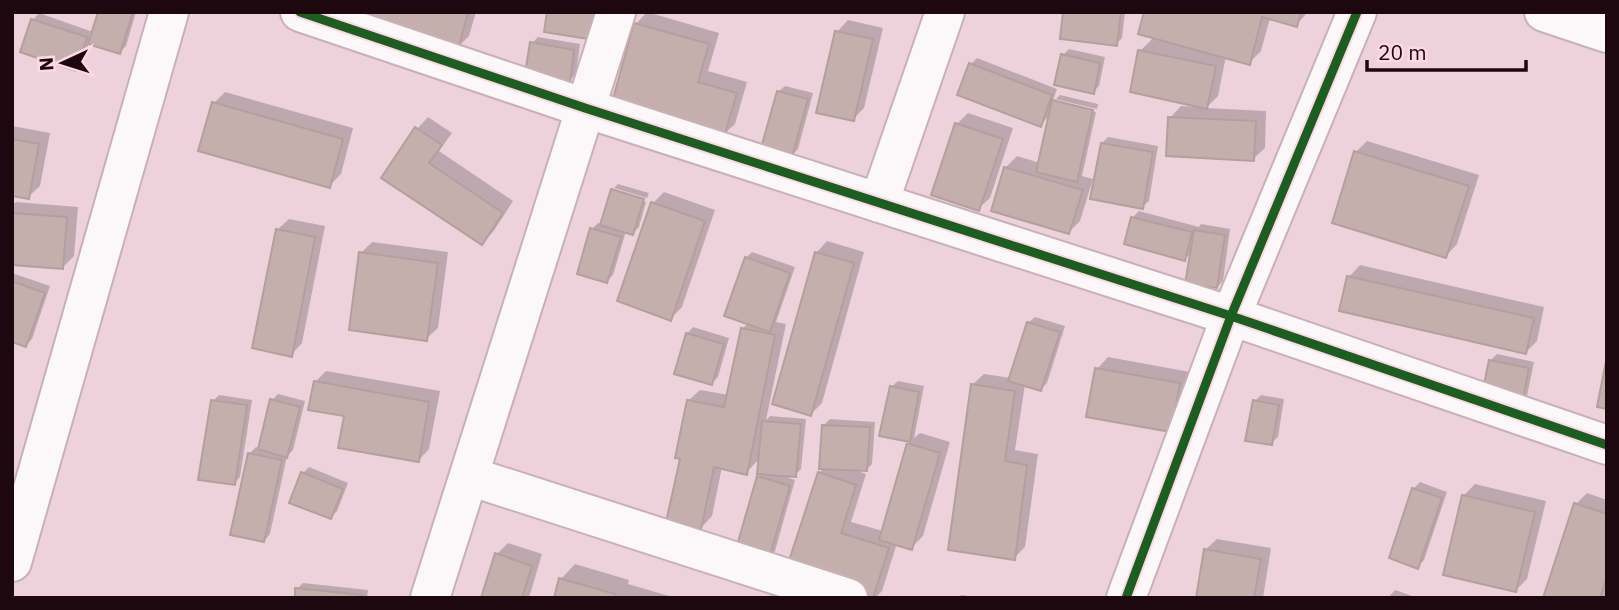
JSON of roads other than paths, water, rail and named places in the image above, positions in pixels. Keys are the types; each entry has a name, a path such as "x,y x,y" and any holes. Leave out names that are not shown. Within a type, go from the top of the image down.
{"street":[{"path":"12,562 169,12"},
{"path":"300,12 585,108 1231,316 1607,446"},
{"path":"430,598 616,12"},
{"path":"879,203 945,12"},
{"path":"1126,598 1231,316 1357,12"},
{"path":"1544,12 1607,33"},
{"path":"469,476 848,598"}]}
